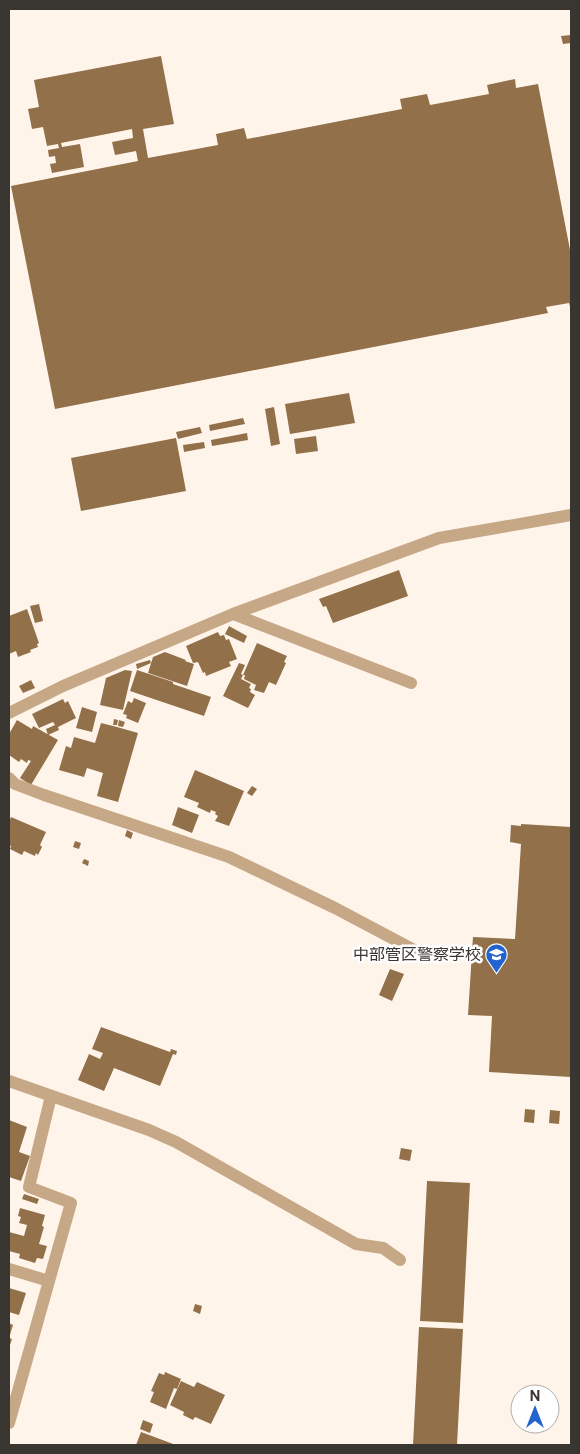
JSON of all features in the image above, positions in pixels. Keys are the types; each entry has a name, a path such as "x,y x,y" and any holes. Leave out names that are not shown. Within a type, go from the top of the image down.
{"street":[{"path":"9,714 63,686 233,614 439,538 571,515"},
{"path":"233,614 411,683"},
{"path":"9,778 15,784 44,795 229,856 335,908 418,952"},
{"path":"9,1080 149,1130 176,1142 356,1244 384,1248 400,1260"},
{"path":"9,1423 71,1203 29,1187 51,1096"},
{"path":"9,1270 49,1281"}],"building":[{"path":"571,35 571,43 563,44 561,36"},
{"path":"161,56 174,124 143,129 148,158 218,145 216,134 244,128 247,139 402,109 400,99 427,94 430,105 489,94 487,85 515,79 516,88 538,84 571,255 571,310 569,303 546,307 548,313 55,409 11,186 138,161 136,151 115,155 112,142 133,138 132,129 61,143 62,147 80,144 84,167 52,173 50,164 56,163 55,156 49,157 48,150 59,148 58,144 47,146 43,127 32,129 28,109 39,107 34,80"},
{"path":"349,393 355,423 290,434 285,404"},
{"path":"274,407 280,444 271,446 265,409"},
{"path":"243,418 245,424 210,431 209,425"},
{"path":"200,427 202,433 178,439 176,432"},
{"path":"247,433 248,440 212,446 211,440"},
{"path":"316,436 318,451 296,454 294,439"},
{"path":"176,438 186,491 81,511 71,458"},
{"path":"204,442 205,448 184,452 183,445"},
{"path":"399,570 408,596 333,623 326,606 323,607 319,599"},
{"path":"39,604 43,621 35,623 30,606"},
{"path":"27,609 39,643 37,644 38,647 30,650 31,652 18,657 16,651 9,654 9,616"},
{"path":"229,626 247,636 244,643 225,634"},
{"path":"218,632 220,636 224,635 226,640 229,639 237,659 229,662 231,666 206,676 198,662 193,663 186,646"},
{"path":"257,643 287,656 284,662 286,663 276,685 269,682 264,693 254,690 256,685 244,679 245,675 243,675"},
{"path":"165,652 194,664 187,686 148,673 153,657"},
{"path":"150,660 151,663 137,669 136,664"},
{"path":"239,663 245,665 241,679 251,684 250,692 255,695 248,708 223,696"},
{"path":"125,670 132,671 123,710 100,705 106,678"},
{"path":"137,670 211,697 204,716 130,691"},
{"path":"31,680 35,688 23,693 19,686"},
{"path":"134,698 146,703 138,723 126,718 127,715 123,714 128,701 132,703"},
{"path":"63,699 65,703 68,701 76,718 58,727 59,730 48,735 46,729 55,725 53,722 39,728 32,714"},
{"path":"82,707 97,712 92,732 76,728"},
{"path":"114,719 118,720 117,725 113,725"},
{"path":"17,720 32,729 33,726 58,740 31,785 20,778 31,761 28,760 27,763 21,759 19,762 9,755 9,734"},
{"path":"119,720 125,722 123,727 118,726"},
{"path":"101,723 138,733 118,802 97,796 103,773 87,768 84,777 59,770 66,746 71,748 74,737 95,743"},
{"path":"195,770 244,791 229,826 215,821 218,816 215,814 216,812 211,810 210,813 197,807 199,803 184,797"},
{"path":"252,786 257,789 252,796 247,793"},
{"path":"178,807 199,815 192,833 172,825"},
{"path":"11,817 46,832 38,855 36,853 35,856 24,851 22,855 10,849 9,822"},
{"path":"521,824 571,827 571,1077 489,1072 492,1016 468,1015 473,937 515,939 521,844 510,842 511,825 521,826"},
{"path":"127,830 133,833 131,839 125,836"},
{"path":"75,841 81,843 79,849 73,847"},
{"path":"84,859 89,861 88,866 82,863"},
{"path":"390,969 404,974 392,1001 379,995"},
{"path":"101,1027 170,1052 171,1049 177,1051 176,1055 173,1054 160,1086 114,1068 104,1091 78,1080 89,1054 100,1059 103,1053 92,1049"},
{"path":"525,1109 535,1110 534,1123 524,1122"},
{"path":"550,1110 560,1111 559,1124 549,1123"},
{"path":"9,1120 27,1127 19,1152 30,1156 21,1181 9,1177"},
{"path":"401,1148 412,1150 410,1161 399,1159"},
{"path":"427,1181 470,1183 463,1323 420,1321"},
{"path":"24,1194 39,1199 37,1204 22,1199"},
{"path":"20,1208 45,1215 39,1244 47,1246 43,1259 37,1258 35,1263 19,1258 20,1254 9,1251 9,1232 24,1236 27,1225 19,1223 21,1217 18,1216"},
{"path":"9,1288 26,1293 19,1315 9,1312"},
{"path":"195,1304 202,1306 200,1314 193,1311"},
{"path":"9,1323 13,1325 9,1338"},
{"path":"419,1327 463,1329 457,1445 413,1445"},
{"path":"165,1372 181,1379 177,1389 174,1388 166,1409 150,1402 154,1392 151,1391 159,1373 164,1375"},
{"path":"181,1381 194,1387 197,1382 225,1395 211,1424 195,1417 193,1420 183,1415 184,1412 170,1405"},
{"path":"143,1420 153,1424 150,1433 140,1429"},
{"path":"141,1432 176,1445 136,1445"}],"place":[{"name":"中部管区警察学校","path":"497,973"}]}
